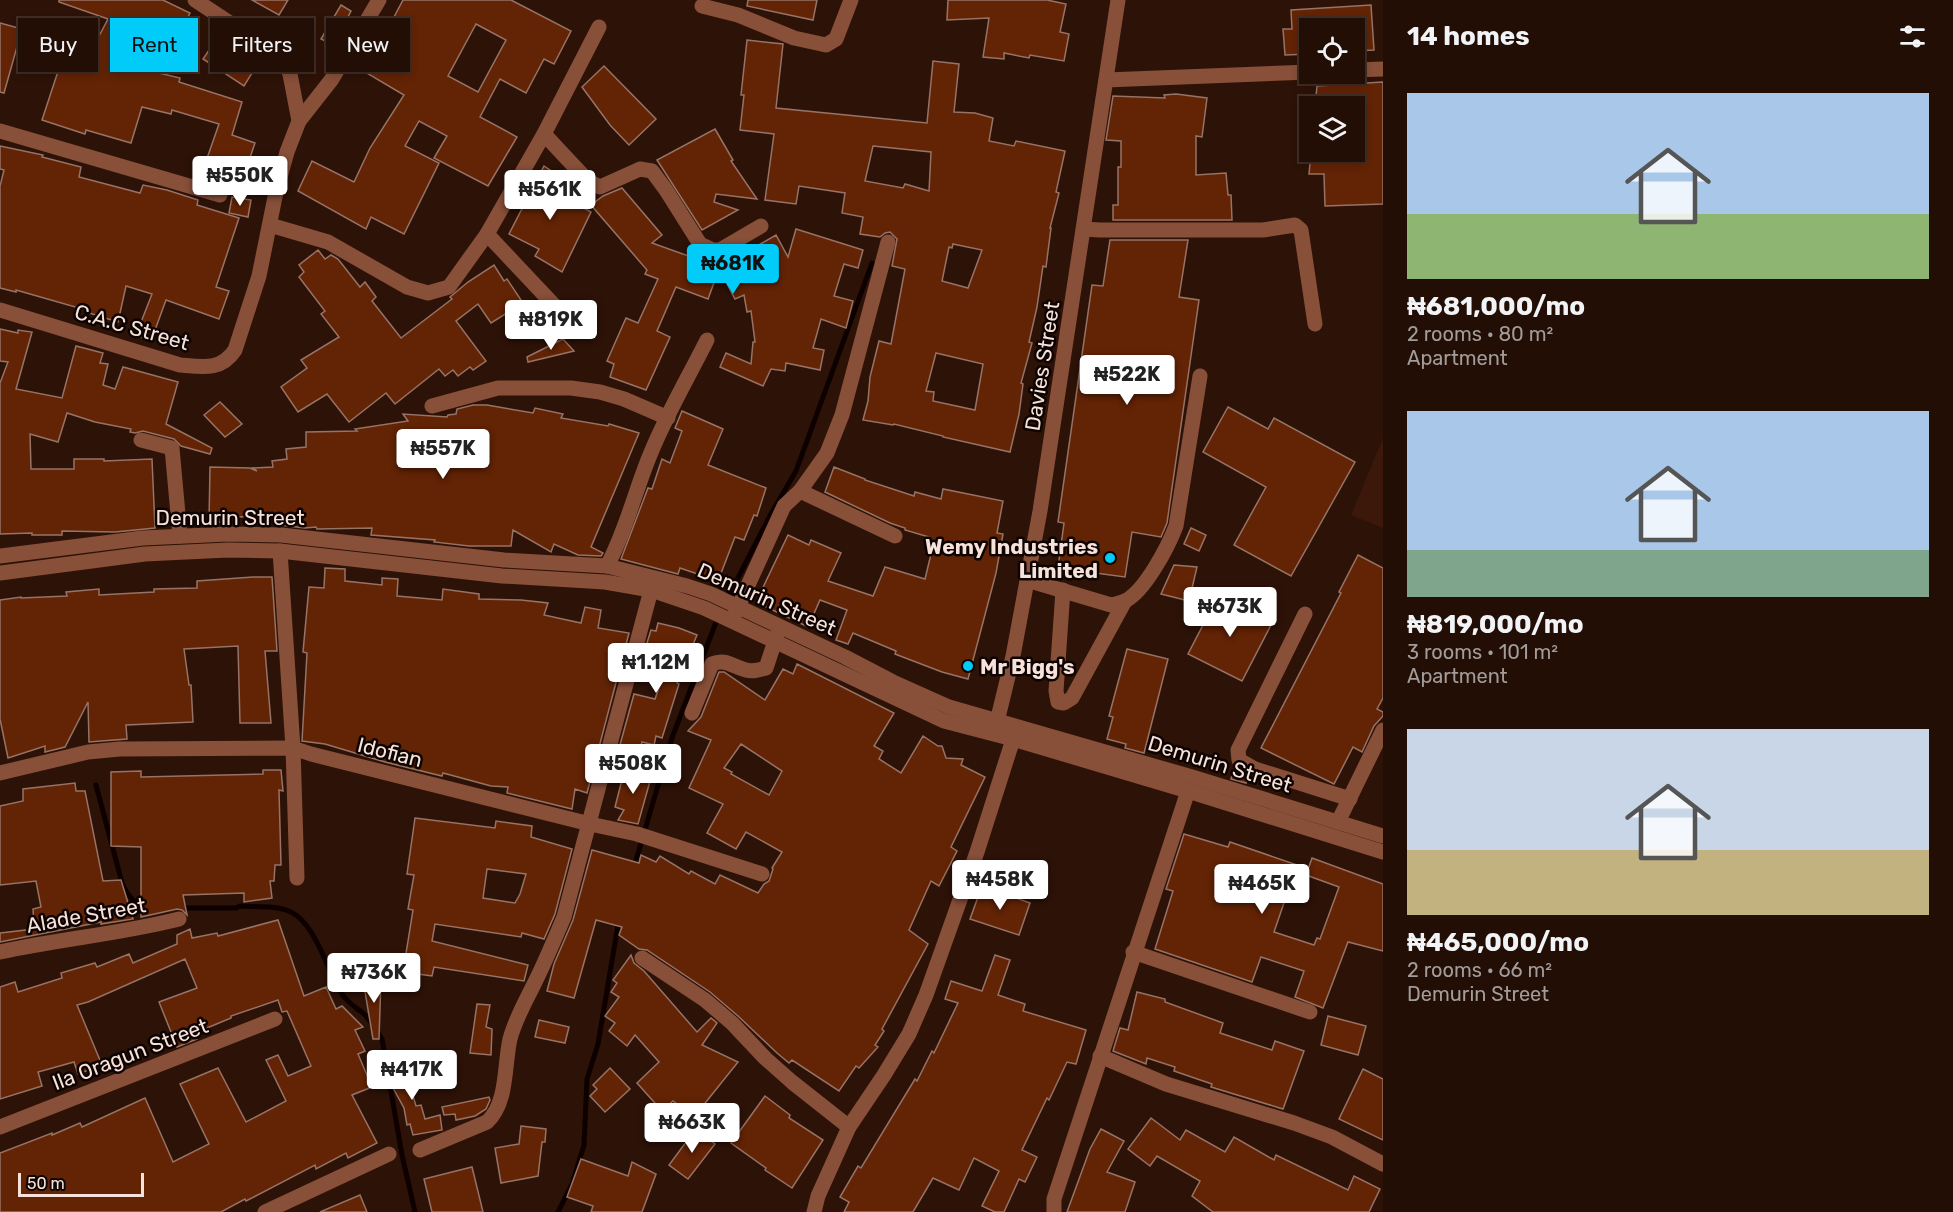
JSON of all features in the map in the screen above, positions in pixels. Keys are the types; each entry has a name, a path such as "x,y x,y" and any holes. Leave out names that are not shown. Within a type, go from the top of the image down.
{"street":[{"path":"195,0 271,50 282,60 290,74 299,121"},
{"name":"C.A.C Street","path":"0,310 180,364 204,368 229,360 235,350 250,305 287,152 299,121 332,79 379,0"},
{"path":"702,6 738,15 794,38 826,45 836,39 851,0"},
{"name":"Davies Street","path":"995,728 1013,656 1040,511 1118,0"},
{"path":"270,225 328,242 407,287 428,292 449,287 487,234 544,134 599,27"},
{"path":"1365,70 1383,69"},
{"path":"1106,80 1299,72"},
{"path":"0,131 220,195"},
{"path":"544,134 588,181 600,187 640,169 652,171 700,244 713,250 720,250 761,226"},
{"path":"1084,228 1100,230 1263,230 1295,225 1301,230 1315,324"},
{"path":"487,234 567,319"},
{"path":"730,613 784,506 801,491 827,453 842,415 888,242"},
{"path":"607,566 618,546 651,452 707,339"},
{"path":"1028,580 1111,605 1125,601 1138,591 1168,548 1176,526 1200,376"},
{"path":"432,406 498,388 571,388 600,392 624,399 668,418"},
{"path":"141,441 172,448 180,536"},
{"path":"801,491 895,536"},
{"name":"Demurin Street","path":"0,556 143,538 281,535 504,560 607,566 687,586 707,601 730,613 995,728 1383,836"},
{"name":"Demurin Street","path":"0,573 145,554 228,550 280,552 502,576 605,582 707,601"},
{"path":"280,552 293,748 297,878"},
{"path":"420,1150 487,1122 494,1116 499,1106 510,1039 564,917 651,590"},
{"path":"1062,590 1056,691 1058,702 1064,703 1072,698 1125,601"},
{"path":"1305,614 1238,750 1239,760 1255,769 1350,799"},
{"path":"692,712 712,664 720,661 734,664 745,670 766,668 778,634"},
{"path":"1338,822 1383,730"},
{"path":"814,1212 818,1196 849,1127 899,1050 926,995 977,852 1015,732"},
{"name":"Demurin Street","path":"1015,732 1188,791 1383,852"},
{"name":"Idofian","path":"0,773 87,752 120,749 293,748 656,839 762,874"},
{"path":"1054,1212 1054,1199 1133,952 1188,791"},
{"name":"Alade Street","path":"0,952 152,926 179,919"},
{"path":"1133,952 1310,1012"},
{"path":"642,958 705,1000 792,1082 849,1127"},
{"name":"Ila Oragun Street","path":"0,1127 275,1019"},
{"path":"1100,1056 1166,1084 1332,1137 1383,1164"},
{"path":"265,1212 285,1208 389,1154"}],"shaded area":[{"path":"1383,438 1383,528 1351,515"}],"building":[{"path":"59,0 163,0 190,13 187,18 110,18 110,72 160,72 180,78 179,82 242,102 232,135 255,143 242,181 204,167 219,124 172,110 171,114 142,107 131,143 86,130 85,134 42,120 58,72 98,72 98,38 108,19 59,2"},
{"path":"252,0 288,0 279,15"},
{"path":"403,0 511,0 571,31 554,64 544,59 526,93 500,79 480,117 517,137 488,186 434,158 447,136 419,121 405,146 439,163 404,234 371,217 366,229 298,191 312,161 354,182 370,148 404,95 365,72 410,72 410,18 394,18","holes":["476,24 506,40 478,92 448,76"]},
{"path":"748,0 817,0 813,20 747,6"},
{"path":"948,0 1047,0 1066,4 1060,32 1069,34 1064,61 1004,53 1004,59 983,57 989,18 947,20"},
{"path":"341,5 351,11 347,18 333,18"},
{"path":"1371,5 1374,50 1365,50 1365,18 1299,18 1299,54 1285,55 1283,29 1292,29 1291,10"},
{"path":"0,23 18,28 18,43 4,93 0,92"},
{"path":"326,30 326,42 321,39"},
{"path":"747,40 783,44 776,108 927,123 933,61 959,64 954,112 975,113 993,118 989,141 1014,146 1016,141 1065,151 1056,192 1059,193 1050,228 1046,267 1043,266 1029,342 1032,343 1021,383 1023,384 1019,414 1010,452 894,424 863,420 879,341 891,344 905,269 892,266 897,239 890,232 880,237 860,234 863,217 842,213 845,193 799,186 796,204 765,200 774,134 740,130 744,95 741,95","holes":["873,146 931,152 929,191 905,184 903,188 865,181","953,244 982,250 968,288 942,281 949,247 952,248","936,353 983,364 975,410 933,401 934,392 926,391"]},
{"path":"210,49 210,64 203,59"},
{"path":"604,66 656,119 629,145 610,125 582,87"},
{"path":"223,72 253,72 244,86"},
{"path":"1383,82 1383,204 1325,206 1324,174 1309,174 1310,162 1365,162 1365,96 1316,96 1317,86"},
{"path":"1176,94 1207,98 1202,137 1196,136 1196,175 1226,173 1228,195 1231,195 1232,220 1113,220 1113,205 1118,205 1121,141 1106,140 1113,96 1165,98 1164,95"},
{"path":"715,129 733,160 731,161 757,199 716,194 714,202 738,210 702,230 657,160"},
{"path":"0,146 43,155 42,157 81,167 79,177 140,193 143,185 167,190 198,200 197,205 239,218 216,287 229,291 219,319 166,300 151,341 136,335 152,294 126,286 118,322 86,312 86,310 16,290 16,292 0,288 0,186 4,170 0,169"},
{"path":"544,166 565,180 558,194 591,212 562,272 535,256 539,249 509,234"},
{"path":"622,188 662,235 652,243 722,268 776,235 788,257 796,229 863,250 858,268 844,264 834,296 853,301 846,328 821,319 813,348 824,350 820,370 786,363 785,371 771,369 763,386 720,367 726,353 751,364 753,342 755,342 751,311 747,312 744,295 735,299 719,269 708,299 676,287 657,331 670,337 646,390 610,377 614,364 607,361 626,318 638,323 658,279 645,274 647,270 591,205 603,196"},
{"path":"232,197 251,200 248,217 229,213"},
{"path":"1110,240 1188,240 1179,297 1199,300 1167,523 1161,537 1132,532 1125,577 1058,568 1064,523 1058,522 1092,285 1103,286"},
{"path":"318,250 325,259 331,255 338,259 360,287 365,282 376,297 372,301 401,338 452,299 450,297 468,282 494,265 504,281 507,279 523,303 491,323 478,304 456,321 486,361 473,370 470,367 458,376 453,370 445,376 439,369 395,404 386,393 349,422 327,394 298,412 281,387 307,368 301,360 339,337 321,314 325,311 299,277 304,272 299,265"},
{"path":"0,329 18,333 18,330 32,332 16,389 62,398 76,346 103,353 100,363 108,364 103,385 115,389 123,367 178,382 166,424 212,448 210,454 181,446 174,439 143,431 130,432 131,429 95,422 67,413 58,442 30,434 31,469 74,469 74,459 104,459 104,461 152,459 155,528 115,532 62,531 62,535 0,534 0,383 8,362 0,361"},
{"path":"563,339 574,351 528,362 527,357"},
{"path":"220,402 242,424 225,437 204,415"},
{"path":"473,405 487,405 533,413 535,408 563,414 561,418 608,426 609,424 639,433 591,547 603,553 601,556 578,555 554,544 551,552 513,530 511,546 469,546 434,542 435,540 371,535 372,528 317,529 316,527 280,525 279,516 231,517 231,522 209,522 210,467 250,468 257,471 253,468 273,467 272,461 287,459 286,449 306,447 306,432 357,431 355,429 408,421 403,414 447,417 456,414 457,409"},
{"path":"1228,407 1268,429 1274,418 1355,462 1291,576 1234,545 1266,487 1203,452"},
{"path":"682,411 723,429 708,465 766,488 757,516 754,515 744,540 735,537 718,581 680,568 678,574 621,559 648,488 652,489 662,459 670,463 682,431 675,428"},
{"path":"834,467 914,496 915,492 941,499 943,489 1003,501 997,533 1003,534 996,573 968,679 942,672 895,654 896,651 853,633 848,644 836,640 847,610 820,600 808,627 756,602 788,535 809,545 811,540 841,553 828,581 873,596 885,567 925,579 932,550 926,549 929,537 905,530 905,528 825,492"},
{"path":"1191,528 1206,535 1199,551 1184,544"},
{"path":"1358,555 1383,568 1383,698 1377,709 1383,712 1383,716 1374,726 1362,752 1353,747 1334,784 1261,748 1341,593 1339,592"},
{"path":"1174,565 1197,567 1189,601 1161,594"},
{"path":"325,568 345,569 345,581 382,585 382,578 398,579 397,596 442,600 443,589 479,594 479,599 548,603 544,615 581,623 585,607 601,610 598,628 629,633 587,793 575,789 572,809 507,793 508,787 491,786 443,773 442,776 325,744 302,741 307,653 303,652 309,587 324,588"},
{"path":"272,577 277,651 265,651 271,723 240,723 238,646 184,649 189,685 191,685 193,722 126,725 127,739 89,742 88,702 65,747 45,752 45,746 8,758 0,719 0,600 67,596 66,592 99,589 99,595 154,592 154,589 197,588 197,581"},
{"path":"1218,596 1272,623 1242,681 1188,654"},
{"path":"658,623 697,635 677,683 679,684 662,738 656,736 654,745 642,742 636,768 615,763 634,694 655,699 669,659 663,656 664,654 645,649 651,630 656,631"},
{"path":"1127,649 1168,659 1144,753 1125,748 1126,744 1107,739 1113,717 1109,716"},
{"path":"797,664 894,713 874,746 883,751 879,759 901,773 923,736 938,746 942,746 946,758 963,759 961,765 985,777 951,847 957,851 939,886 931,881 909,930 928,944 882,1029 884,1031 875,1045 878,1047 859,1068 856,1066 839,1091 792,1060 789,1063 710,992 647,950 639,949 619,935 622,927 596,920 574,998 547,991 554,964 573,920 592,850 639,863 641,855 656,862 660,856 689,874 691,871 715,884 720,875 758,893 769,881 772,868 782,852 746,832 736,849 707,833 723,804 689,788 711,740 688,731 701,717 719,672 724,672 765,700 783,669 793,674","holes":["741,744 782,771 769,795 724,768"]},
{"path":"625,768 652,774 638,824 618,820 624,810 615,807"},
{"path":"1234,769 1248,776 1246,783 1231,779"},
{"path":"263,770 281,770 283,791 279,790 281,865 275,865 274,881 270,881 272,898 244,902 244,893 183,895 187,915 177,909 141,917 141,847 111,846 111,772 141,771 141,777 263,774"},
{"path":"75,783 76,791 85,791 103,881 121,880 133,919 101,924 101,922 0,942 0,933 34,929 33,909 41,907 36,881 0,885 0,806 23,801 23,789"},
{"path":"415,818 495,828 496,821 532,826 531,837 572,849 555,914 544,939 522,933 521,937 435,924 432,941 528,965 524,981 434,967 432,976 403,972 413,910 408,909 414,875 407,874","holes":["487,869 526,874 515,903 483,898"]},
{"path":"1184,834 1228,847 1230,842 1297,865 1274,932 1314,945 1317,938 1320,939 1339,887 1306,875 1312,858 1383,884 1383,951 1348,942 1323,1008 1295,997 1304,971 1261,957 1252,982 1155,949 1173,891 1166,889"},
{"path":"982,886 1030,903 1019,935 970,919"},
{"path":"278,920 304,996 326,987 336,1009 342,1006 363,1027 355,1030 365,1051 358,1054 372,1087 352,1095 377,1143 348,1158 346,1153 316,1169 315,1165 221,1212 0,1212 0,1153 80,1123 82,1127 145,1098 173,1162 209,1144 180,1084 218,1068 246,1122 286,1101 266,1060 278,1055 288,1076 311,1066 287,1011 282,1012 278,1000 231,1016 231,1018 195,1033 197,1039 177,1047 159,1002 197,988 185,959 77,1005 102,1065 78,1074 74,1062 38,1072 42,1086 0,1099 0,987 15,982 18,992 62,978 61,973 95,963 97,967 129,954 133,963 177,944 177,935 190,929 192,938 217,933 218,936"},
{"path":"631,955 634,963 644,971 697,1032 711,1018 717,1023 702,1045 738,1062 694,1117 673,1101 662,1111 637,1083 659,1062 635,1035 627,1046 609,1031 615,1023 605,1016 619,997 611,992 617,983 613,980"},
{"path":"995,955 1010,960 998,995 1025,1004 1023,1011 1086,1030 1076,1064 1067,1062 1022,1150 1037,1157 1025,1182 1019,1179 1004,1212 995,1212 982,1206 999,1171 974,1158 959,1190 933,1178 913,1212 844,1212 849,1202 840,1197 858,1166 861,1168 915,1079 917,1081 932,1051 934,1053 958,1003 945,999 951,981 982,991"},
{"path":"381,978 379,1039 373,1039 363,980"},
{"path":"1137,992 1165,999 1165,1002 1223,1023 1220,1033 1272,1050 1275,1041 1304,1051 1283,1109 1211,1087 1212,1084 1174,1071 1175,1067 1147,1058 1146,1064 1113,1051 1120,1028 1128,1030"},
{"path":"477,1004 490,1005 486,1027 492,1029 491,1055 470,1053"},
{"path":"1328,1016 1366,1026 1358,1055 1321,1045"},
{"path":"539,1020 569,1027 565,1043 535,1037"},
{"path":"394,1055 408,1055 408,1079 416,1106 421,1105 425,1119 440,1115 442,1130 413,1135 410,1124 407,1125 404,1108 392,1086 396,1085"},
{"path":"610,1068 630,1089 605,1112 590,1096 597,1089 593,1085"},
{"path":"1363,1069 1383,1079 1383,1140 1339,1119"},
{"path":"765,1096 790,1115 789,1118 823,1140 792,1188 731,1143"},
{"path":"489,1097 486,1109 475,1116 456,1120 455,1114 444,1115 442,1107"},
{"path":"1151,1118 1180,1140 1186,1130 1225,1152 1234,1137 1274,1160 1276,1155 1348,1190 1354,1176 1380,1189 1369,1212 1213,1212 1192,1196 1200,1181 1157,1156 1150,1166 1128,1149"},
{"path":"521,1126 546,1129 538,1176 501,1183 495,1148 519,1144"},
{"path":"1101,1129 1124,1141 1107,1172 1135,1182 1125,1212 1067,1212 1090,1149"},
{"path":"695,1130 715,1144 688,1179 669,1165"},
{"path":"581,1159 628,1176 632,1162 656,1174 642,1212 591,1212 593,1206 567,1197"},
{"path":"472,1167 483,1212 432,1212 424,1179"},
{"path":"360,1195 367,1212 320,1212"}],"waterway":[{"path":"726,601 796,471 872,263"},
{"path":"634,867 672,738 718,617"},
{"path":"96,785 122,883 132,899 148,909"},
{"path":"181,908 272,907 291,912 307,926 342,994 366,1016 382,1039 402,1155 415,1212"},
{"path":"558,1212 572,1184 584,1145 587,1079 598,1044 619,919"}],"place":[{"name":"Wemy Industries Limited","path":"1110,558"},
{"name":"Mr Bigg's","path":"968,666"}]}
